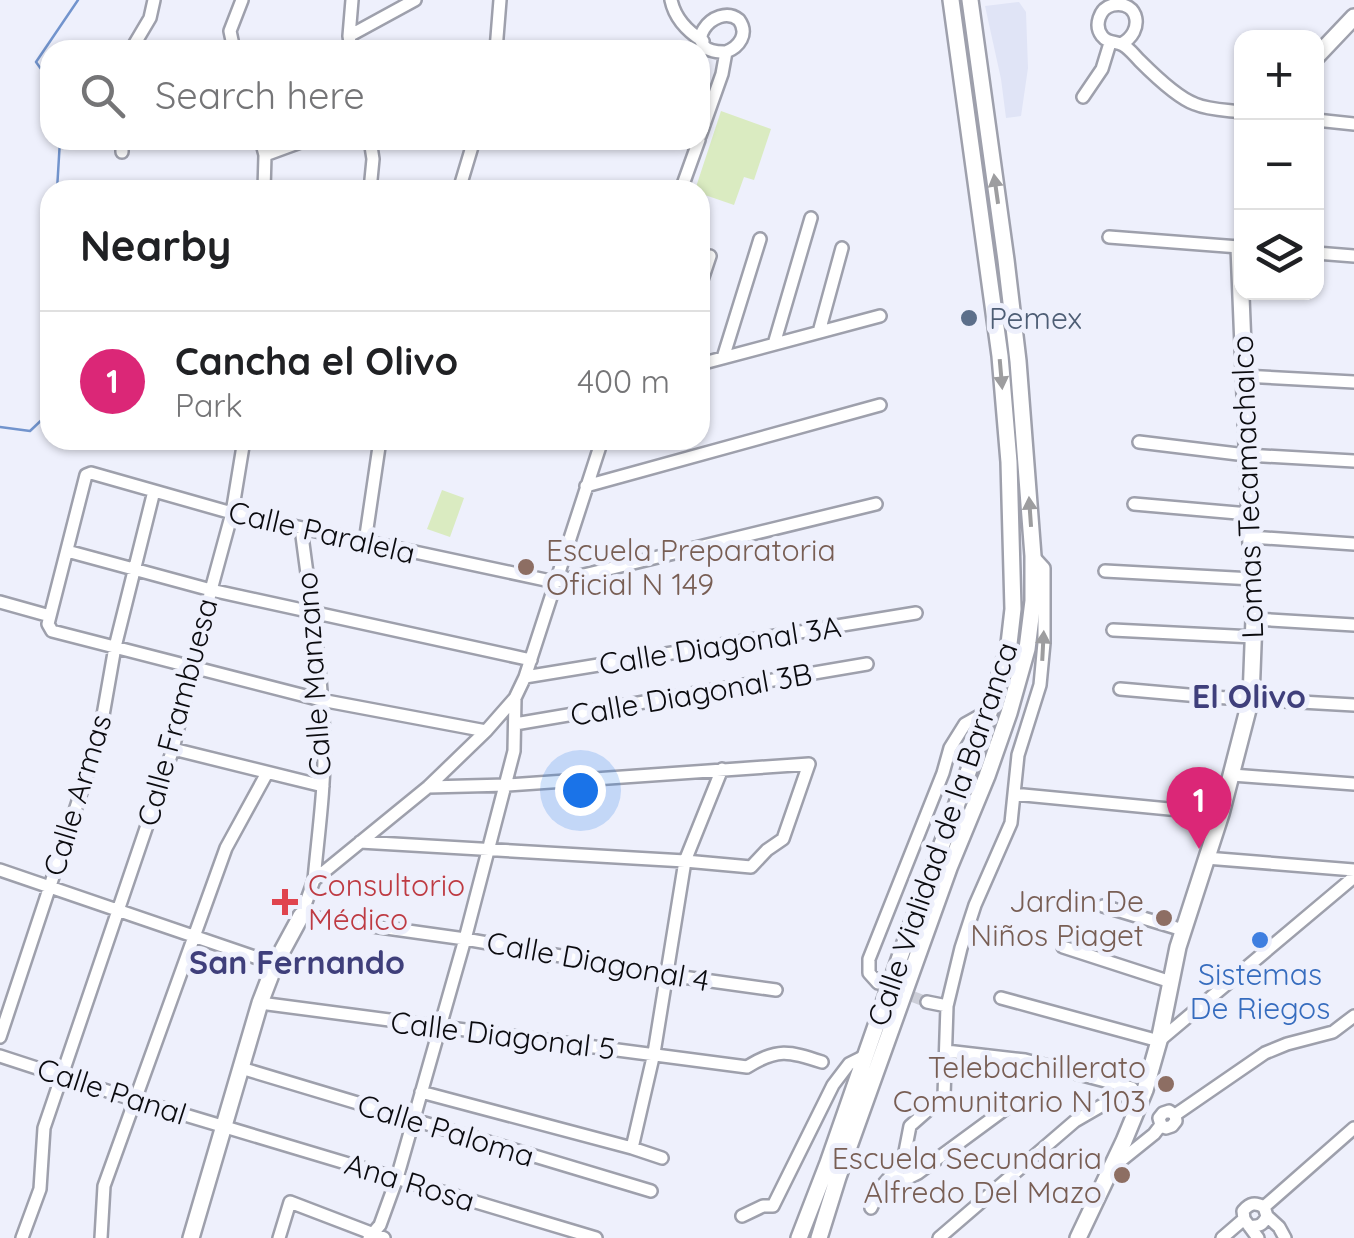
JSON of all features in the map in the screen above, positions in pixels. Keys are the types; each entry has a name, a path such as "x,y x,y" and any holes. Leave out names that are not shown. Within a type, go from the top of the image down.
{"main road":[{"name":"Calle Vialidad de la Barranca","path":"799,1238 990,710 1009,644 1014,609 1009,462 990,278 951,0"},
{"name":"Calle Vialidad de la Barranca","path":"819,1238 949,868 988,776 1027,650 1033,602 1034,556 1014,327 970,0"},
{"path":"1324,48 1354,17"},
{"name":"Lomas Tecamachalco","path":"1078,1238 1112,1168 1138,1089 1160,1041 1183,930 1221,814 1251,698 1254,619 1242,300"},
{"path":"191,1238 260,1004 275,964 301,916"}],"street":[{"path":"137,40 150,18 154,0"},
{"path":"232,40 230,31 242,0"},
{"path":"350,40 352,0"},
{"path":"355,40 415,0"},
{"path":"497,40 500,0"},
{"path":"670,0 686,32 701,40"},
{"path":"703,40 703,22 712,6 734,14 742,25 742,39 733,50 710,49"},
{"path":"1082,97 1116,43 1192,104 1234,111"},
{"path":"710,107 726,52"},
{"path":"1324,121 1354,124"},
{"path":"264,150 264,180"},
{"path":"265,155 279,150"},
{"path":"371,180 372,150"},
{"path":"461,180 471,150"},
{"path":"684,180 695,150"},
{"path":"774,344 811,218"},
{"path":"1109,237 1234,247"},
{"path":"723,358 760,240"},
{"path":"819,332 842,248"},
{"path":"1324,254 1354,256"},
{"path":"710,361 880,316"},
{"path":"1244,376 1354,382"},
{"path":"586,486 880,405"},
{"path":"1139,442 1246,455 1354,461"},
{"name":"Calle Frambuesa","path":"22,1238 40,1189 44,1128 172,748 232,512 242,450"},
{"path":"365,542 379,450"},
{"path":"314,880 428,787 514,698 531,660 599,450"},
{"name":"Calle Paralela","path":"67,551 86,476 91,473 232,512 555,582"},
{"name":"Calle Armas","path":"0,1037 99,738 115,648 154,491"},
{"path":"555,582 876,504"},
{"path":"1134,504 1249,514"},
{"name":"Calle Manzano","path":"301,528 324,743 314,880 301,916"},
{"path":"1250,538 1354,544"},
{"path":"486,731 321,700 52,631 50,616 67,551 211,590 531,660"},
{"path":"871,1208 881,1187 903,1162 910,1126 944,1096 947,1006 975,905 1011,823 1018,755 1040,685 1044,568 1034,556"},
{"path":"1106,571 1252,579"},
{"path":"0,602 50,616"},
{"name":"Calle Diagonal 3A","path":"525,677 916,612"},
{"path":"1254,619 1354,625"},
{"path":"1112,630 1254,638"},
{"name":"Calle Diagonal 3B","path":"515,724 867,664"},
{"path":"1120,689 1354,705"},
{"path":"279,1238 290,1202 375,1237 397,1178 507,785 514,750 514,698"},
{"path":"878,984 869,973 869,960 950,748 965,724 990,710"},
{"path":"172,748 323,786"},
{"path":"360,842 748,868 783,840 810,764 428,787"},
{"path":"632,1148 654,1053 686,861 722,769"},
{"path":"101,1238 104,1186 226,848 267,772"},
{"path":"1232,775 1354,784"},
{"path":"1014,794 1221,814"},
{"path":"1206,858 1354,874"},
{"path":"0,870 275,964"},
{"path":"1000,998 1160,1041 1354,874"},
{"path":"1102,906 1183,930"},
{"name":"Calle Diagonal 4","path":"301,916 776,990"},
{"path":"1063,947 1171,982"},
{"path":"927,1002 947,1006"},
{"name":"Calle Diagonal 5","path":"260,1004 747,1067 764,1056 781,1052 822,1062"},
{"path":"1112,1168 1161,1124 1166,1128 1172,1126 1176,1121 1174,1115 1265,1053 1333,1032 1354,1016"},
{"path":"946,1051 1025,1060 1138,1089"},
{"path":"742,1216 763,1206 773,1206 833,1086 849,1064 866,1055"},
{"name":"Calle Panal","path":"0,1056 224,1126"},
{"name":"Calle Paloma","path":"241,1068 650,1192"},
{"path":"939,1238 1075,1121 1138,1089"},
{"path":"422,1092 662,1158"},
{"path":"892,1174 904,1180 918,1174 1016,1101"},
{"name":"Ana Rosa","path":"224,1126 596,1238"},
{"path":"1246,1222 1257,1227 1264,1223 1265,1212 1354,1128"},
{"path":"1258,1238 1246,1222 1244,1211 1249,1205 1257,1204 1285,1238"},
{"path":"1222,1238 1246,1222"}],"shaded area":[{"path":"1019,2 1026,12 1028,68 1021,116 1006,118 985,6"}],"green space":[{"path":"721,111 771,129 754,180 744,177 734,205 710,197 710,180 698,180"},
{"path":"442,490 464,498 450,537 427,529"}],"waterway":[{"path":"51,40 78,0"},
{"path":"40,56 36,62 40,68"},
{"path":"58,180 59,150"},
{"path":"0,427 30,431 40,422"}],"tunnel":[{"path":"882,985 927,1002"}],"place":[{"name":"Pemex","path":"969,318"},
{"name":"Escuela Preparatoria Oficial N 149","path":"526,567"},
{"name":"Cancha el Olivo","path":"1199,849"},
{"name":"Consultorio Médico","path":"285,902"},
{"name":"Jardin De Niños Piaget","path":"1164,918"},
{"name":"Sistemas De Riegos","path":"1260,940"},
{"name":"Telebachillerato Comunitario N 103","path":"1166,1084"},
{"name":"Escuela Secundaria Alfredo Del Mazo","path":"1122,1175"}],"district":[{"name":"El Olivo","path":"1249,696"},
{"name":"San Fernando","path":"297,962"}]}
